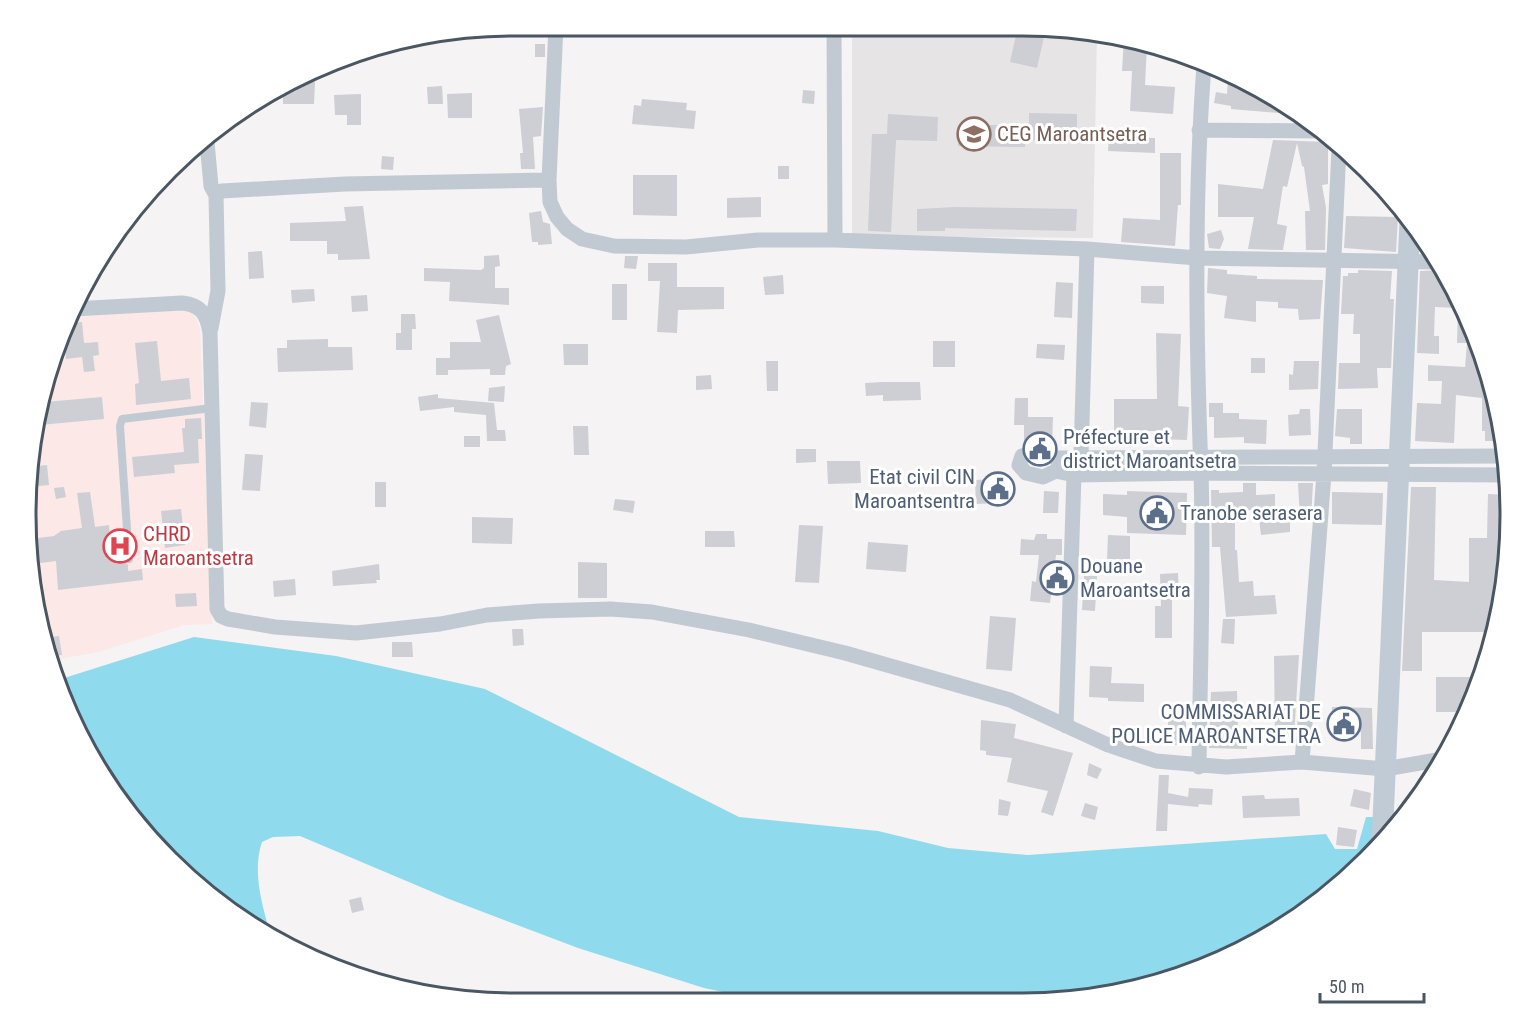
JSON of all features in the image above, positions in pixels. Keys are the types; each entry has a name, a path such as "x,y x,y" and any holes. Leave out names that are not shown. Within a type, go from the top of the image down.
{"main road":[{"path":"1383,828 1409,235"}],"street":[{"path":"556,36 550,202 557,217 567,229 582,239 597,244 686,247 758,240 835,240 1087,249 1197,258 1427,262"},
{"path":"834,36 835,240"},
{"path":"1199,766 1201,473 1197,258 1199,130 1204,71"},
{"path":"1199,130 1306,130"},
{"path":"208,148 211,186 216,195 218,291 210,333 217,609 221,616 275,627 356,633 531,611 610,609 652,612 749,630 845,653 1010,700 1140,757 1199,766 1302,762 1385,769 1431,761"},
{"path":"1302,762 1324,474 1339,157"},
{"path":"216,195 236,188 549,180"},
{"path":"1066,726 1074,475 1081,456 1087,249"},
{"path":"82,309 191,304 204,312 210,333"},
{"path":"1496,457 1400,466 1324,474 1074,475 1056,471 1043,477 1029,475 1020,468 1020,458 1031,453 1055,458 1324,455 1400,466 1498,474"}],"lane":[{"path":"129,559 120,426 122,419 212,408"}],"shaded area":[{"name":"CEG Maroantsetra","path":"852,36 1022,36 1097,42 1093,238 852,236"},
{"name":"CHRD Maroantsetra","path":"189,310 195,316 200,329 212,624 184,625 98,652 58,659 45,608 40,577 37,546 37,483 45,421 52,391 80,314"}],"water":[{"path":"194,637 336,656 485,689 739,817 878,831 948,848 1028,855 1326,834 1335,849 1357,849 1366,817 1392,817 1360,853 1337,874 1313,894 1261,929 1205,957 1145,977 1115,984 1053,992 728,993 704,988 578,948 449,899 300,836 273,837 262,842 258,876 268,924 223,894 199,874 176,853 135,806 100,754 85,726 65,678"}],"building":[{"path":"1016,36 1044,37 1037,68 1010,62"},
{"path":"535,44 545,44 545,57 535,57"},
{"path":"1123,47 1147,52 1145,85 1175,87 1173,114 1130,111 1132,71 1122,71"},
{"path":"310,82 315,82 314,104 283,104 283,96"},
{"path":"1228,83 1281,113 1231,109 1231,106 1214,103 1216,92 1227,94"},
{"path":"442,86 443,104 428,104 427,87"},
{"path":"803,90 815,91 814,104 802,103"},
{"path":"472,93 472,118 448,118 447,94"},
{"path":"361,94 361,125 347,125 347,115 335,115 334,95"},
{"path":"642,99 687,103 686,110 696,111 694,129 632,124 634,105 641,106"},
{"path":"543,107 541,136 533,137 535,169 521,169 520,153 523,153 519,109"},
{"path":"1029,113 1077,114 1077,142 1025,140 1025,147 958,146 958,125 1029,125"},
{"path":"888,114 938,117 937,141 896,140 891,232 868,231 872,134 887,134"},
{"path":"1109,137 1155,138 1155,153 1108,151"},
{"path":"1273,140 1321,142 1328,148 1328,184 1322,185 1326,208 1325,250 1306,250 1305,211 1310,211 1304,167 1297,143 1287,187 1283,186 1277,224 1287,226 1283,250 1248,249 1254,217 1218,217 1218,184 1263,189"},
{"path":"1160,153 1181,153 1181,205 1178,205 1175,246 1121,242 1123,218 1160,220"},
{"path":"382,156 394,157 393,170 381,169"},
{"path":"778,166 789,166 789,179 778,179"},
{"path":"633,175 677,175 677,216 633,215"},
{"path":"761,197 761,217 727,218 727,198"},
{"path":"363,206 370,259 338,260 338,254 327,254 327,241 290,241 290,223 346,221 344,207"},
{"path":"956,207 1077,209 1076,231 945,228 945,231 917,231 917,209"},
{"path":"541,211 543,222 550,224 552,244 538,245 538,242 532,242 529,213"},
{"path":"1346,216 1396,217 1398,219 1396,252 1344,248"},
{"path":"1221,230 1224,239 1220,249 1209,248 1207,234"},
{"path":"262,251 264,278 249,279 248,252"},
{"path":"499,255 500,266 495,267 495,288 509,288 509,305 449,301 450,282 424,281 424,268 481,270 484,268 484,256"},
{"path":"625,256 638,256 636,269 624,268"},
{"path":"648,263 677,263 677,287 724,287 724,309 678,310 677,333 657,332 660,281 648,281"},
{"path":"1208,268 1227,270 1227,274 1257,276 1257,279 1323,280 1320,319 1299,320 1298,309 1278,308 1278,302 1256,301 1256,322 1224,318 1227,296 1207,293"},
{"path":"1358,270 1392,271 1390,299 1394,299 1391,368 1377,368 1378,388 1338,389 1339,363 1360,363 1360,334 1353,334 1354,314 1341,314 1343,276 1348,276 1348,273 1358,273"},
{"path":"1433,270 1453,308 1435,307 1434,336 1439,336 1439,354 1417,353 1420,271"},
{"path":"783,275 784,294 765,295 763,277"},
{"path":"1056,282 1073,283 1072,318 1054,317"},
{"path":"612,284 627,284 627,320 612,320"},
{"path":"1141,286 1164,286 1164,304 1141,303"},
{"path":"314,289 315,301 292,303 291,290"},
{"path":"367,295 368,311 352,312 351,296"},
{"path":"401,314 415,314 416,329 412,329 412,350 396,350 396,333 401,333"},
{"path":"499,315 511,364 506,366 505,375 490,375 490,369 448,370 448,375 436,375 436,358 450,358 450,342 481,342 476,320"},
{"path":"1458,317 1475,361 1484,391 1494,441 1485,441 1485,431 1482,431 1482,398 1456,395 1454,443 1415,441 1417,403 1441,404 1442,381 1428,381 1428,365 1465,367 1467,343 1457,343"},
{"path":"82,322 84,343 98,342 99,355 93,356 95,371 84,372 82,357 66,359 65,350 76,323"},
{"path":"1156,333 1181,334 1178,406 1189,407 1187,440 1155,439 1155,431 1131,431 1132,444 1114,444 1114,399 1157,399"},
{"path":"328,339 328,347 352,347 353,370 278,372 277,348 287,348 287,340"},
{"path":"157,341 161,381 189,378 191,399 136,405 135,384 139,383 135,343"},
{"path":"933,341 955,341 955,367 933,367"},
{"path":"563,344 588,344 588,365 564,365"},
{"path":"1037,344 1065,345 1064,360 1036,358"},
{"path":"1251,358 1265,358 1265,373 1251,373"},
{"path":"766,361 778,361 778,391 767,391"},
{"path":"1294,361 1319,361 1318,389 1289,390 1289,374 1293,375"},
{"path":"711,375 712,389 696,390 696,376"},
{"path":"920,382 921,400 883,401 883,395 866,396 865,383"},
{"path":"505,386 504,402 488,401 489,388"},
{"path":"438,394 438,398 494,403 497,430 505,430 506,441 487,441 486,415 454,412 454,407 420,411 418,397"},
{"path":"102,397 104,419 44,425 50,402"},
{"path":"1015,398 1028,398 1028,417 1053,417 1052,446 1039,443 1024,446 1024,425 1014,425"},
{"path":"251,402 268,403 266,428 249,426"},
{"path":"1209,403 1223,403 1223,413 1239,413 1239,419 1267,420 1266,444 1244,443 1244,437 1214,438 1214,417 1209,417"},
{"path":"1300,409 1310,409 1311,435 1289,436 1288,415 1299,414"},
{"path":"1337,409 1362,409 1362,444 1350,444 1350,438 1335,436"},
{"path":"201,418 202,439 198,439 199,463 174,465 175,473 134,477 132,457 184,452 182,428 185,428 185,419"},
{"path":"573,426 588,426 589,455 574,455"},
{"path":"464,436 480,436 480,447 464,447"},
{"path":"796,449 816,449 816,462 796,463"},
{"path":"245,454 263,455 260,491 242,490"},
{"path":"827,461 860,461 861,483 828,484"},
{"path":"47,465 49,485 37,486 39,466"},
{"path":"996,479 997,503 976,504 975,480"},
{"path":"375,482 386,482 386,507 375,507"},
{"path":"1243,483 1256,483 1256,495 1275,494 1275,522 1290,521 1290,532 1261,535 1258,510 1235,511 1235,550 1237,550 1239,582 1253,581 1254,596 1275,595 1277,614 1226,617 1220,547 1212,547 1211,490 1219,490 1219,493 1243,492"},
{"path":"1298,483 1313,483 1311,519 1300,520"},
{"path":"64,487 66,497 56,499 54,488"},
{"path":"1411,487 1436,487 1434,580 1469,582 1469,538 1487,538 1488,494 1499,495 1496,577 1485,632 1422,632 1422,671 1402,671"},
{"path":"1044,491 1059,492 1058,513 1043,513"},
{"name":"Tranobe serasera","path":"1127,491 1187,493 1186,535 1127,533 1127,517 1103,515 1103,494 1127,495"},
{"path":"90,492 95,527 109,525 110,541 122,540 123,559 128,565 128,571 142,569 143,580 58,590 56,561 39,563 37,538 82,528 77,493"},
{"path":"1332,492 1383,493 1382,525 1332,524"},
{"path":"615,499 635,501 633,513 613,510"},
{"path":"181,509 185,545 165,548 161,511"},
{"path":"472,517 513,518 512,544 472,543"},
{"path":"799,525 823,526 819,583 795,582"},
{"path":"705,531 734,531 735,547 705,547"},
{"path":"1036,534 1047,534 1047,539 1062,539 1062,555 1056,555 1050,603 1030,601 1032,581 1036,582 1039,555 1020,555 1021,539 1034,540"},
{"path":"1108,535 1130,536 1130,560 1107,559"},
{"path":"868,542 908,545 906,572 866,569"},
{"path":"578,562 607,563 607,598 578,598"},
{"path":"379,564 380,580 376,580 377,583 333,586 332,571"},
{"path":"1178,573 1179,599 1172,599 1172,638 1155,638 1155,606 1161,606 1160,574"},
{"path":"1084,576 1097,576 1095,611 1082,610"},
{"path":"295,579 296,595 274,597 273,581"},
{"path":"196,593 197,606 176,607 175,594"},
{"path":"990,616 1016,618 1012,671 986,669"},
{"path":"1223,619 1235,619 1234,644 1221,643"},
{"path":"512,629 523,629 524,645 513,646"},
{"path":"59,636 62,655 57,655 52,637"},
{"path":"392,642 412,642 413,657 392,657"},
{"path":"1299,655 1294,737 1275,737 1274,656"},
{"path":"1090,666 1112,667 1111,683 1144,684 1144,702 1108,701 1108,698 1089,697"},
{"path":"1436,677 1472,677 1458,712 1436,712"},
{"path":"1237,691 1238,730 1247,731 1247,749 1209,748 1211,692"},
{"path":"1332,707 1372,708 1373,749 1361,749 1361,732 1332,731"},
{"path":"1168,714 1186,714 1186,745 1168,745"},
{"path":"981,720 1016,724 1014,738 1073,753 1053,816 1041,812 1048,791 1007,782 1012,758 986,755 986,751 980,750"},
{"path":"1089,763 1102,769 1097,779 1087,775"},
{"path":"1159,775 1169,775 1168,793 1188,797 1189,788 1213,789 1212,805 1199,804 1198,807 1168,804 1167,831 1156,831"},
{"path":"1354,789 1371,793 1369,810 1350,806"},
{"path":"1264,795 1265,799 1299,798 1300,816 1243,818 1242,796"},
{"path":"999,799 1011,802 1008,816 998,815"},
{"path":"1085,803 1098,807 1095,820 1081,816"},
{"path":"1338,827 1357,830 1354,847 1336,845"},
{"path":"361,897 364,910 352,913 349,900"}],"place":[{"name":"CEG Maroantsetra","path":"974,134"},
{"name":"Préfecture et district Maroantsetra","path":"1040,449"},
{"name":"Etat civil CIN Maroantsentra","path":"998,489"},
{"name":"Tranobe serasera","path":"1157,513"},
{"name":"CHRD Maroantsetra","path":"120,546"},
{"name":"Douane Maroantsetra","path":"1057,578"},
{"name":"COMMISSARIAT DE POLICE MAROANTSETRA","path":"1344,724"}]}
